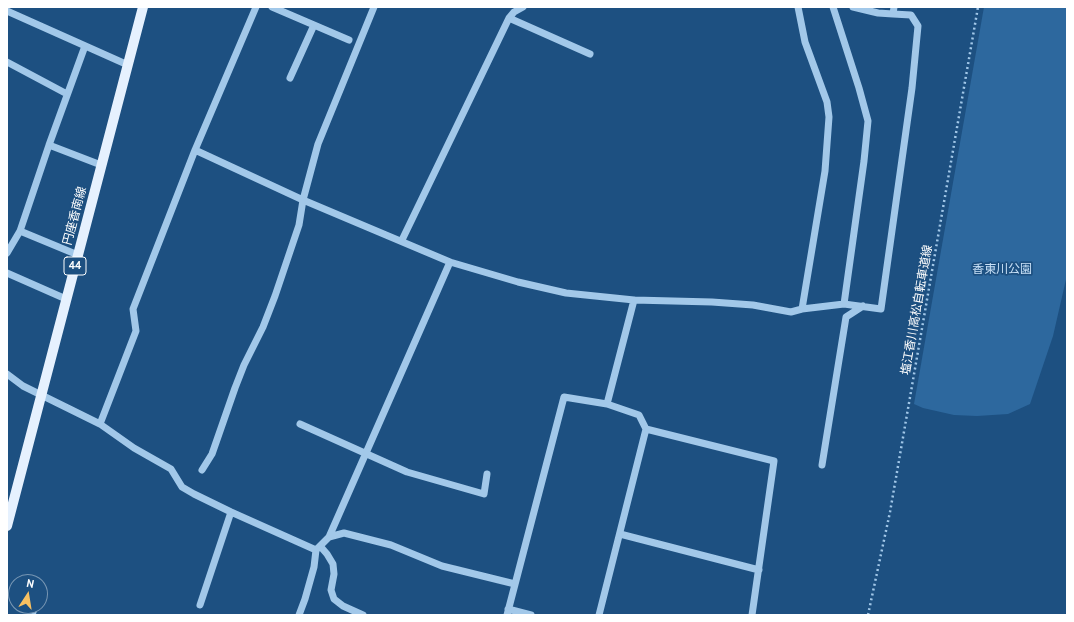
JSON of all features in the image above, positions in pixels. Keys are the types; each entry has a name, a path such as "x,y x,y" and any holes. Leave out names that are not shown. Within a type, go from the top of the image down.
{"main road":[{"name":"円座香南線","path":"7,526 143,7"}],"street":[{"path":"100,424 136,331 133,309 195,150 256,7"},
{"path":"272,7 350,40"},
{"path":"202,470 212,454 244,365 263,327 275,296 299,225 303,200 318,144 374,7"},
{"path":"402,240 509,18 514,12 523,7"},
{"path":"798,7 804,42 827,102 829,117 820,203 802,309"},
{"path":"833,7 868,121 864,161 844,304"},
{"path":"195,150 303,200 402,240 450,262 518,282 566,293 634,300 712,302 752,305 791,312 802,309 844,304 881,309 912,88 918,26 911,15 894,11 878,13 853,7"},
{"path":"7,11 128,65"},
{"path":"509,18 590,54"},
{"path":"290,78 314,25"},
{"path":"7,253 20,231 85,46"},
{"path":"7,62 67,94"},
{"path":"49,145 102,165"},
{"path":"20,231 78,255"},
{"path":"299,615 305,599 318,548 330,537 450,262"},
{"path":"7,273 66,299"},
{"path":"607,404 634,300"},
{"path":"822,465 846,316 862,306"},
{"path":"7,374 24,386 100,424 134,448 172,469 182,487 231,512 318,548 327,554 333,564 334,574 331,590 334,599 358,614"},
{"path":"530,615 508,612 564,397 607,404 639,415 646,429 599,615"},
{"path":"300,424 407,472 484,494 487,474"},
{"path":"646,429 774,461 752,615"},
{"path":"200,605 231,512"},
{"path":"330,537 344,533 358,536 391,545 442,566 515,584"},
{"path":"620,534 759,570"}],"path":[{"name":"塩江香川高松自転車道線","path":"868,615 890,512 978,7"}],"green space":[{"name":"香東川公園","path":"984,7 1067,7 1067,275 1053,336 1030,404 1008,414 977,416 954,415 923,408 914,404"}]}
